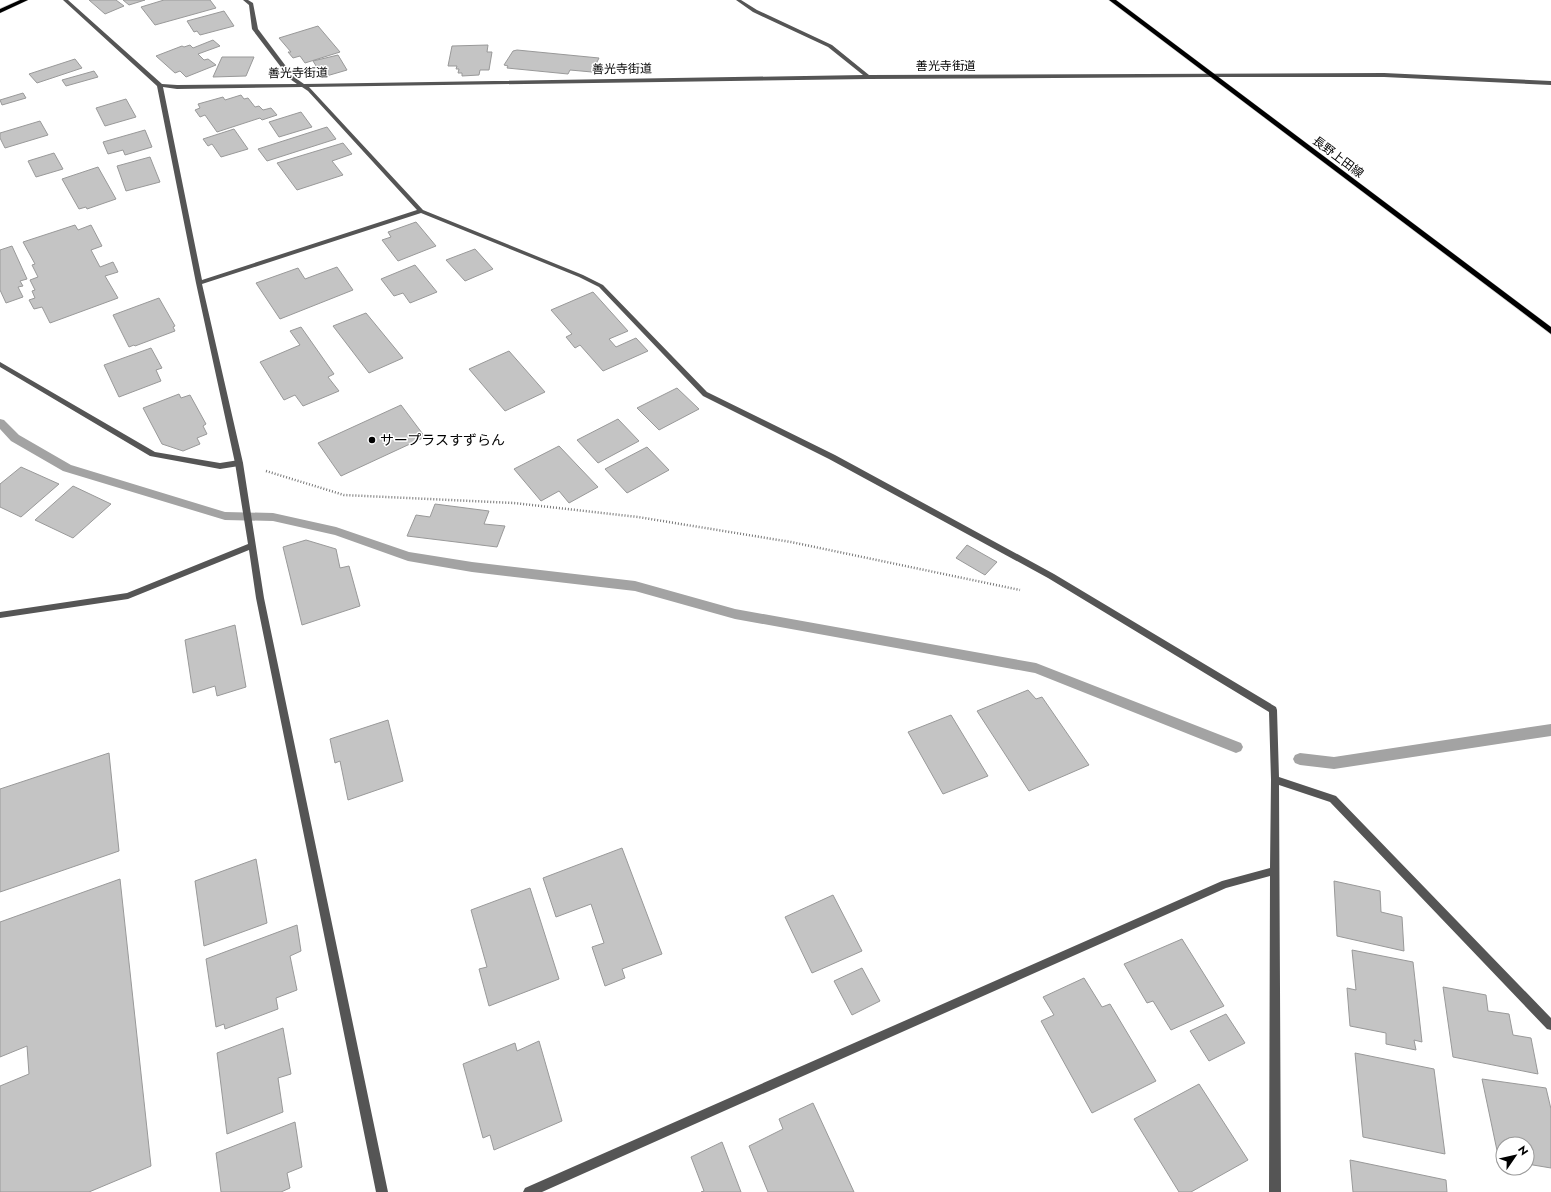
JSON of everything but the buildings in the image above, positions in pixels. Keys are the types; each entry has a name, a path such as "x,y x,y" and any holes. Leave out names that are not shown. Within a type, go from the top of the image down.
{"main road":[{"path":"0,11 25,0"},
{"name":"長野上田線","path":"1112,0 1551,331"}],"street":[{"path":"65,0 160,85 199,282 239,463 251,546 304,814 382,1192"},
{"path":"245,0 251,4 255,28 292,78 310,90 421,211 581,276 601,286 705,394 832,457 1051,576 1273,710 1275,780 1275,1192"},
{"path":"738,0 755,11 830,46 868,77"},
{"name":"善光寺街道","path":"160,85 177,87 868,77 1384,75 1551,83"},
{"path":"199,282 421,211"},
{"path":"0,364 153,454 220,466 239,463"},
{"path":"0,615 128,596 251,546"},
{"path":"1275,780 1333,799 1551,1025"},
{"path":"529,1192 1225,884 1274,871"}],"path":[{"path":"239,463 344,495 514,503 638,517 791,542 1026,591"}],"waterway":[{"path":"0,423 15,438 67,468 225,516 273,517 336,531 408,556 472,567 635,586 735,614 1036,668 1236,747"},
{"path":"1300,759 1334,763 1551,730"}],"place":[{"name":"サープラスすずらん","path":"372,440"}]}
